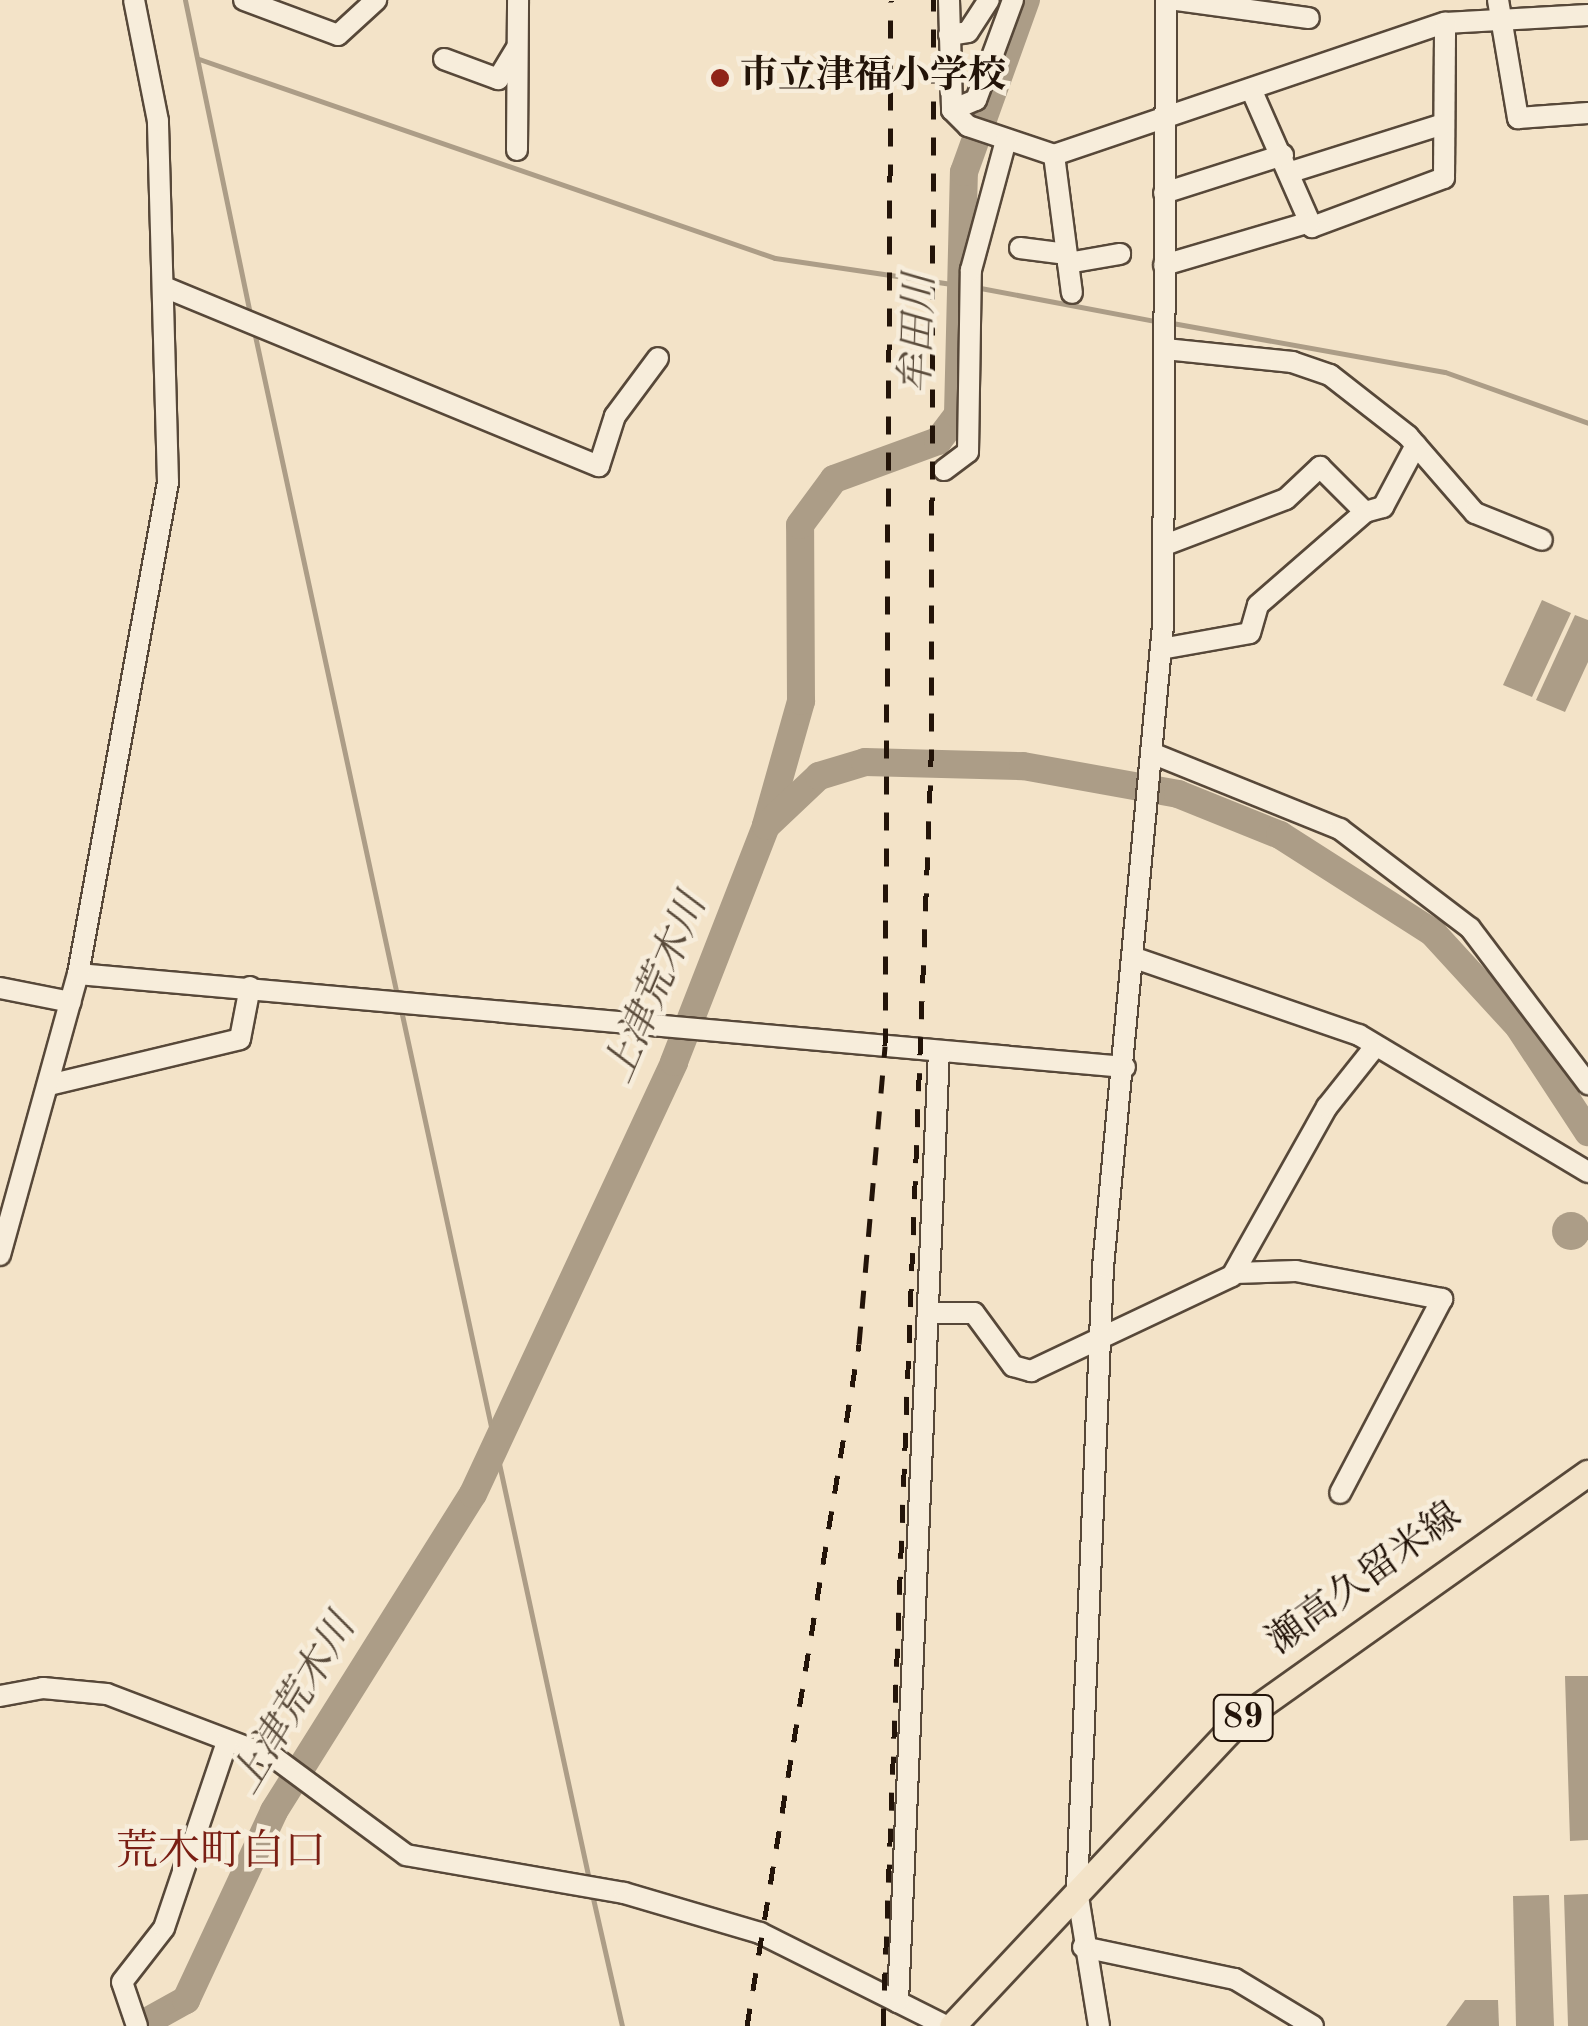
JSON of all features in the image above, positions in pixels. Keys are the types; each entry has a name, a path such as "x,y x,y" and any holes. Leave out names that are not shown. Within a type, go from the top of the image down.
{"main road":[{"name":"瀬高久留米線","path":"949,2026 1238,1722 1588,1473"}],"street":[{"path":"0,1255 53,1084 78,974 168,482 170,290 158,121 134,0"},
{"path":"244,0 338,35 376,0"},
{"path":"517,150 518,0"},
{"path":"948,0 952,110"},
{"path":"948,35 968,32 989,0"},
{"path":"952,110 976,100 1013,0"},
{"path":"1099,2026 1083,1948 1077,1890 1100,1334 1150,812 1161,649 1166,0"},
{"path":"1177,0 1287,7 1310,18"},
{"path":"952,110 1006,140 1054,155 1498,7 1588,15"},
{"path":"1498,7 1518,118 1588,113"},
{"path":"1164,265 1444,178 1445,22"},
{"path":"444,59 498,79 518,45"},
{"path":"1251,89 1310,222"},
{"path":"1164,193 1443,124"},
{"path":"944,470 968,452 971,270 1006,140"},
{"path":"1054,155 1072,293"},
{"path":"1020,248 1068,258 1120,254"},
{"path":"170,290 599,466 615,416 658,358"},
{"path":"1164,349 1275,359 1330,375 1416,445 1475,513 1542,540"},
{"path":"1161,649 1250,633 1258,605 1364,512 1383,507 1416,445"},
{"path":"1164,545 1286,499 1320,468 1364,512"},
{"path":"1154,754 1340,829 1470,928 1588,1084"},
{"path":"1135,958 1374,1048 1472,1094 1588,1172"},
{"path":"78,974 1125,1067"},
{"path":"53,1084 240,1039 250,987"},
{"path":"0,988 71,1002"},
{"path":"1235,1273 1327,1107 1374,1048"},
{"path":"898,2002 938,1052"},
{"path":"930,1313 974,1313 1022,1371 1235,1273 1296,1271 1442,1298 1340,1493"},
{"path":"0,1696 43,1688 106,1694 275,1758 406,1854 624,1893 760,1932 949,2026"},
{"path":"136,2026 123,1989 164,1928 228,1742"},
{"path":"1083,1948 1234,1979 1313,2026"}],"shaded area":[{"path":"1542,600 1571,613 1532,697 1503,685"},
{"path":"1575,615 1588,620 1588,662 1565,712 1536,700"},
{"path":"1571,1212 1584,1218 1590,1231 1584,1244 1571,1250 1558,1244 1552,1231 1558,1218"},
{"path":"1565,1676 1588,1676 1588,1840 1570,1841"},
{"path":"1588,1894 1588,2026 1568,2026 1564,1895"},
{"path":"1549,1895 1554,2026 1516,2026 1513,1896"},
{"path":"1465,2000 1498,2000 1499,2026 1446,2026"}],"waterway":[{"path":"185,0 250,315"},
{"name":"牟田川","path":"766,825 801,701 800,525 834,479 938,441 958,414 964,172 1026,0"},
{"name":"牟田川","path":"199,59 775,258 965,286"},
{"path":"975,287 1161,322"},
{"path":"1172,323 1445,372 1588,423"},
{"path":"254,331 397,995"},
{"name":"上津荒木川","path":"139,2026 186,2000 274,1811 473,1494 674,1062 766,826 819,776 865,762 1023,766 1178,794 1280,835 1433,933 1519,1027 1588,1132"},
{"name":"上津荒木川","path":"401,1010 590,1884"},
{"path":"592,1894 622,2026"}],"railway":[{"path":"747,2026 859,1344 885,1046 891,0"},
{"path":"883,2026 931,767 934,0"}],"place":[{"name":"市立津福小学校","path":"720,78"}],"district":[{"name":"荒木町白口","path":"221,1853"}]}
